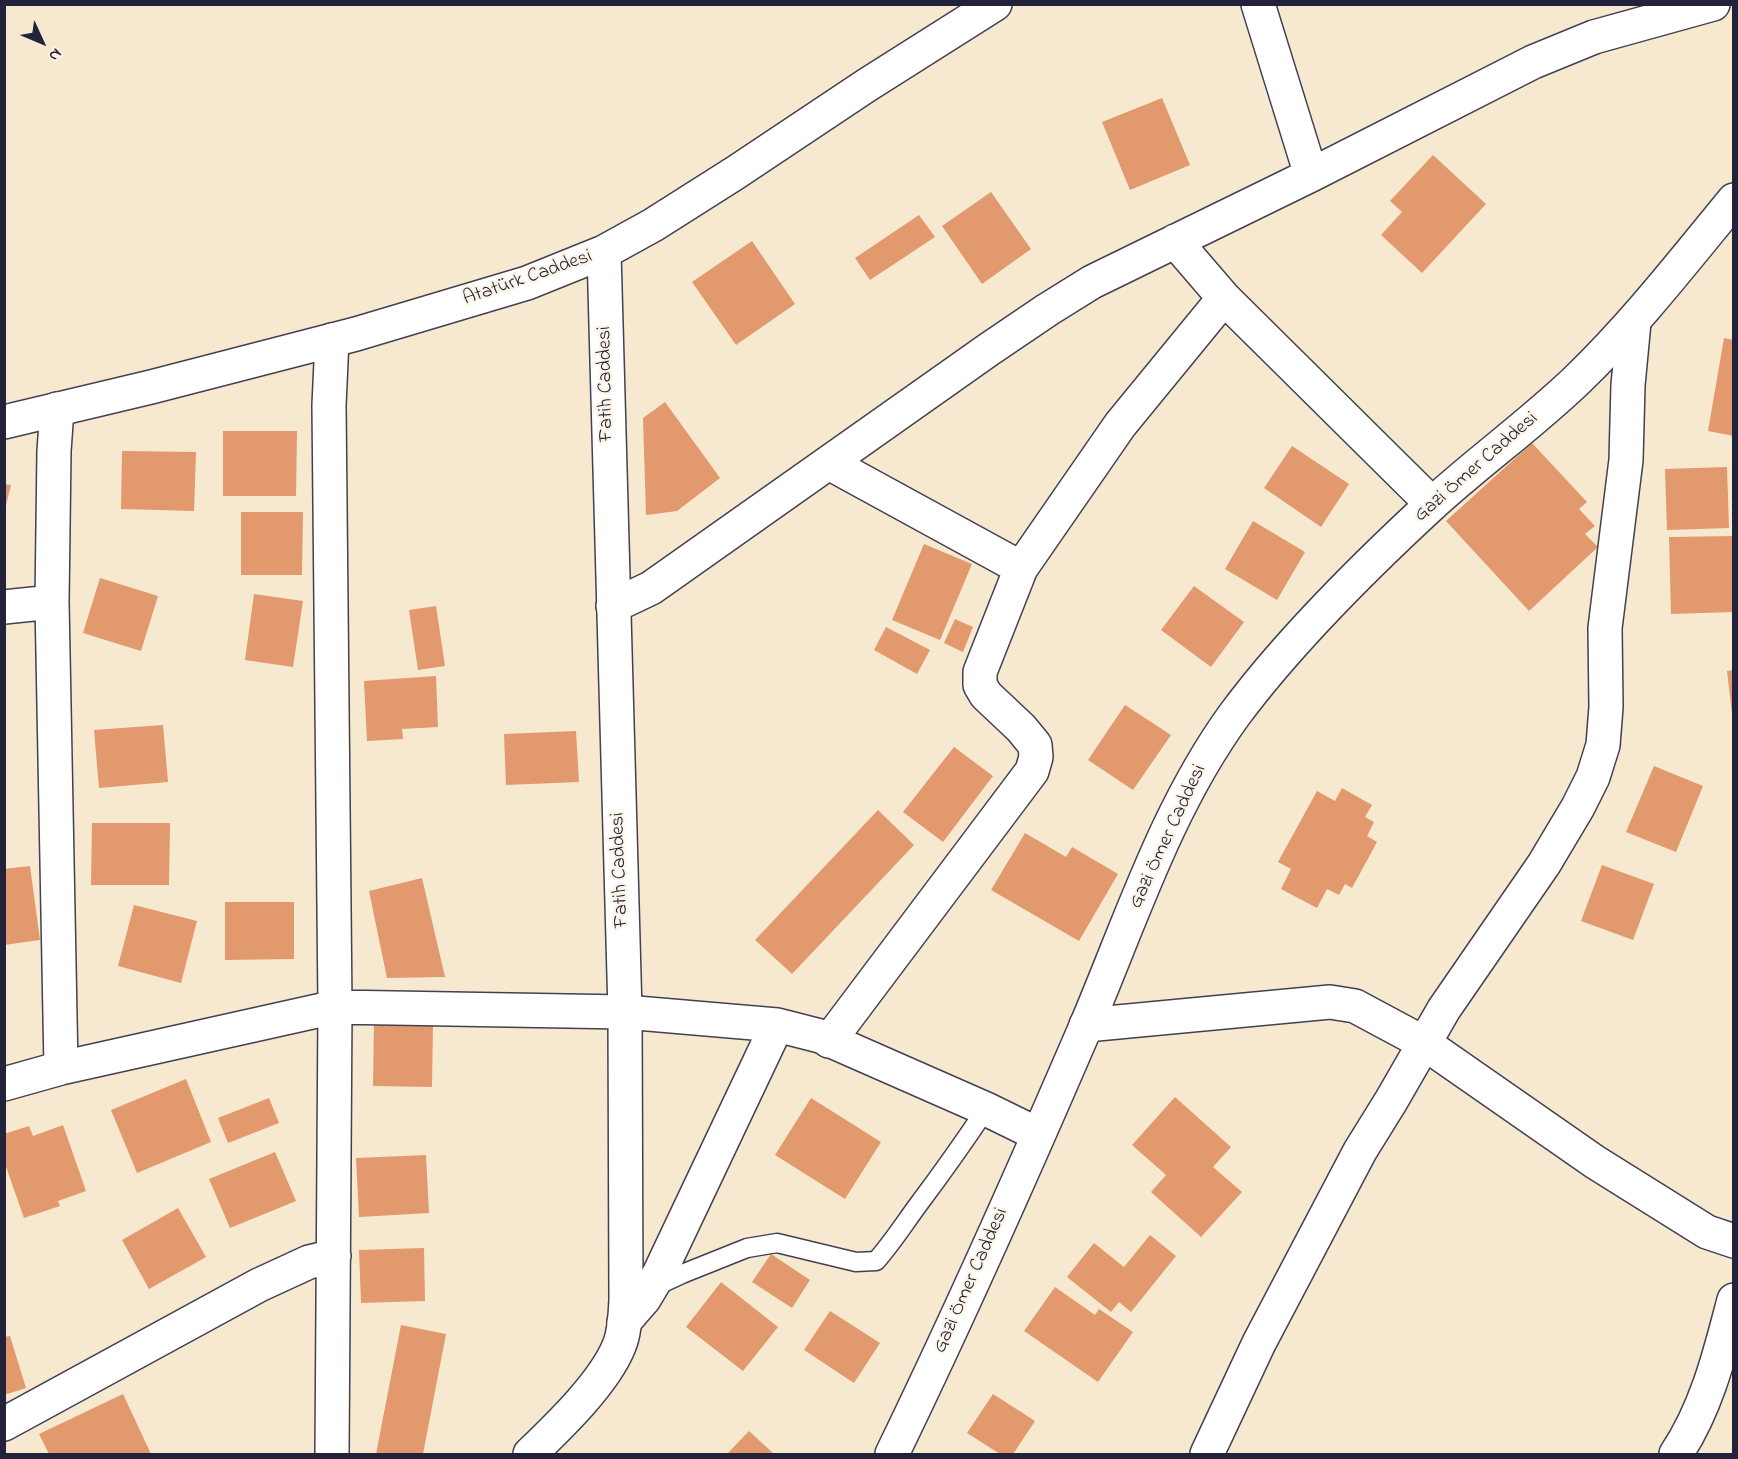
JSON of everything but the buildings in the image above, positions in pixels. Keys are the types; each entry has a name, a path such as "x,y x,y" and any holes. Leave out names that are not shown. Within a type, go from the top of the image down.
{"street":[{"name":"Atatürk Caddesi","path":"4,422 332,340 527,283 604,252 653,225 735,173 995,4"},
{"path":"1258,4 1311,175"},
{"path":"613,606 651,588 1047,310 1092,282 1311,175 1533,62 1594,37 1713,4"},
{"name":"Gazi Ömer Caddesi","path":"892,1455 940,1354 1086,1025 1165,834 1200,767 1235,714 1285,653 1345,589 1432,504 1504,445 1576,381 1634,321 1734,200"},
{"path":"1175,241 1224,298 1432,504"},
{"name":"Fatih Caddesi","path":"531,1455 610,1364 620,1344 626,1300 625,1012 604,252"},
{"path":"829,1041 1032,771 1036,757 1035,745 1021,728 986,695 980,685 980,672 1021,568 1120,425 1224,298"},
{"path":"1207,1455 1259,1343 1360,1151 1444,1009 1544,864 1593,777 1603,746 1606,707 1605,628 1626,460 1628,385 1634,321"},
{"path":"332,340 329,405 335,1007 332,1455"},
{"path":"57,409 54,451 52,602 61,1068"},
{"path":"829,462 1021,568"},
{"path":"4,607 52,602"},
{"path":"1086,1025 1330,1002 1355,1006 1424,1043 1595,1162 1707,1232 1734,1241"},
{"path":"4,1084 61,1068 335,1007 625,1012 777,1025 820,1036 1038,1134"},
{"path":"624,1322 651,1288 777,1025"},
{"path":"4,1424 259,1285 309,1262 334,1256"},
{"path":"1676,1455 1685,1441 1707,1392 1734,1300"}],"lane":[{"path":"651,1288 747,1248 777,1243 856,1262 876,1261 892,1244 918,1205 949,1166 986,1109"}]}
